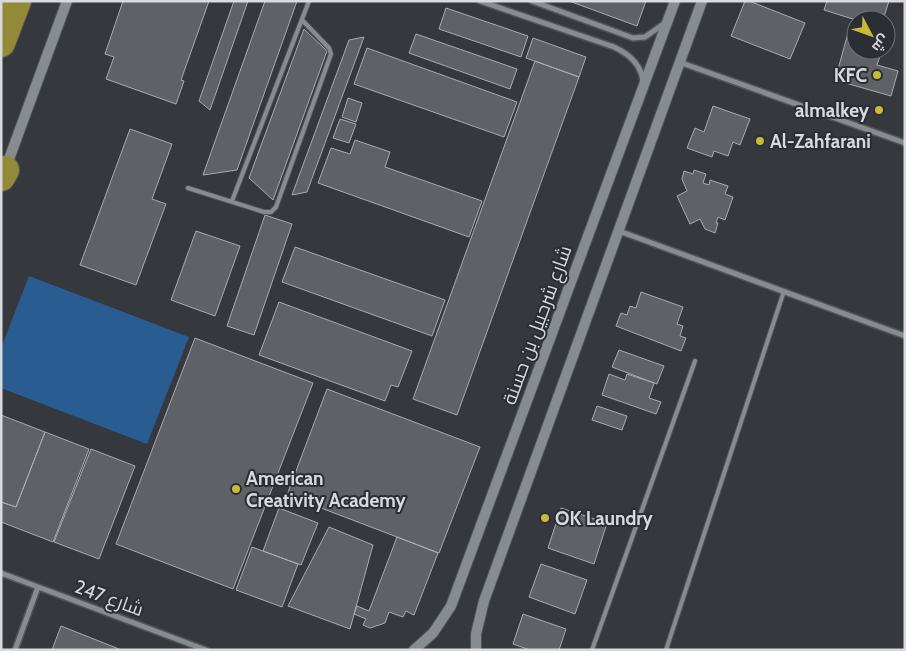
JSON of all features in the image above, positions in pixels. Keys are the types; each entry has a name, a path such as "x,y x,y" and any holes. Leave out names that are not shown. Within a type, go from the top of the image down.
{"highway":[{"path":"1,43 17,1"}],"street":[{"path":"3,176 67,1"},
{"path":"480,1 614,47 626,53 642,71 644,85"},
{"path":"532,1 633,38 645,37 668,21"},
{"name":"شارع شرحبيل بن حسنة","path":"414,650 433,633 451,606 675,1"},
{"path":"476,650 479,620 484,601 619,231 678,62 702,1"},
{"path":"678,62 905,143"},
{"path":"619,231 905,336"},
{"name":"شارع 247","path":"1,572 206,650"},
{"path":"15,650 38,587"}],"lane":[{"path":"232,201 309,1"},
{"path":"188,188 264,212 271,212 276,207 330,54 329,48 302,20"},
{"path":"666,650 784,291"},
{"path":"592,650 695,360"}],"shaded area":[{"path":"29,276 189,337 147,444 1,388 1,348"}],"building":[{"path":"123,1 209,1 181,80 184,81 176,104 106,79 114,57 105,54"},
{"path":"234,1 248,1 210,110 199,101"},
{"path":"265,1 297,1 237,170 203,175"},
{"path":"569,1 646,1 637,26"},
{"path":"745,1 805,23 790,59 731,36"},
{"path":"827,1 889,1 886,10 846,10 846,17 824,10"},
{"path":"446,8 528,36 521,57 439,29"},
{"path":"304,29 327,51 273,200 249,178"},
{"path":"416,34 517,69 510,89 409,53"},
{"path":"364,37 307,192 292,195 349,40"},
{"path":"533,38 586,57 579,77 526,58"},
{"path":"846,40 846,60 879,60 877,65 898,71 891,96 835,80"},
{"path":"367,48 517,102 504,137 354,84"},
{"path":"535,61 579,77 457,415 413,399"},
{"path":"348,98 362,103 356,122 342,117"},
{"path":"713,106 750,119 740,145 733,142 728,156 714,151 712,157 687,148 695,128 704,132"},
{"path":"340,119 356,124 349,143 333,138"},
{"path":"130,129 172,144 152,199 166,204 136,285 80,265"},
{"path":"355,140 390,152 385,167 482,201 469,237 318,183 331,148 350,154"},
{"path":"694,170 706,174 703,183 709,185 710,180 728,186 725,194 733,197 725,220 718,217 715,233 705,229 700,219 690,224 677,196 687,191 682,179 684,171 693,174"},
{"path":"265,215 292,224 254,335 227,326"},
{"path":"196,231 240,246 215,316 171,300"},
{"path":"295,247 445,300 432,336 282,282"},
{"path":"641,292 683,307 677,324 683,326 680,336 686,338 681,351 616,326 621,313 627,315 630,306 636,308"},
{"path":"279,302 412,351 398,387 391,385 385,401 259,355"},
{"path":"195,338 313,383 233,589 116,544"},
{"path":"619,350 664,366 657,384 612,367"},
{"path":"609,374 625,380 627,374 654,383 649,398 661,402 656,414 602,395"},
{"path":"327,389 480,447 439,553 287,495"},
{"path":"597,406 627,416 622,430 592,420"},
{"path":"1,415 45,432 16,507 1,502"},
{"path":"45,432 89,449 53,542 1,522 1,502 16,507"},
{"path":"91,449 135,466 99,559 54,542"},
{"path":"279,508 318,523 301,565 263,551"},
{"path":"561,508 607,523 594,564 548,548"},
{"path":"329,527 373,545 350,629 288,606"},
{"path":"397,537 438,553 414,615 406,611 403,617 389,612 385,623 370,628 363,625 366,619 354,614 357,606 369,611"},
{"path":"252,547 298,564 282,607 236,590"},
{"path":"541,564 587,580 575,614 529,597"},
{"path":"523,614 566,629 559,650 530,650 513,644"},
{"path":"61,626 119,649 119,650 52,650"}],"place":[{"name":"KFC","path":"877,75"},
{"name":"almalkey","path":"879,110"},
{"name":"Al-Zahfarani","path":"760,141"},
{"name":"American Creativity Academy","path":"236,489"},
{"name":"OK Laundry","path":"545,518"}]}
